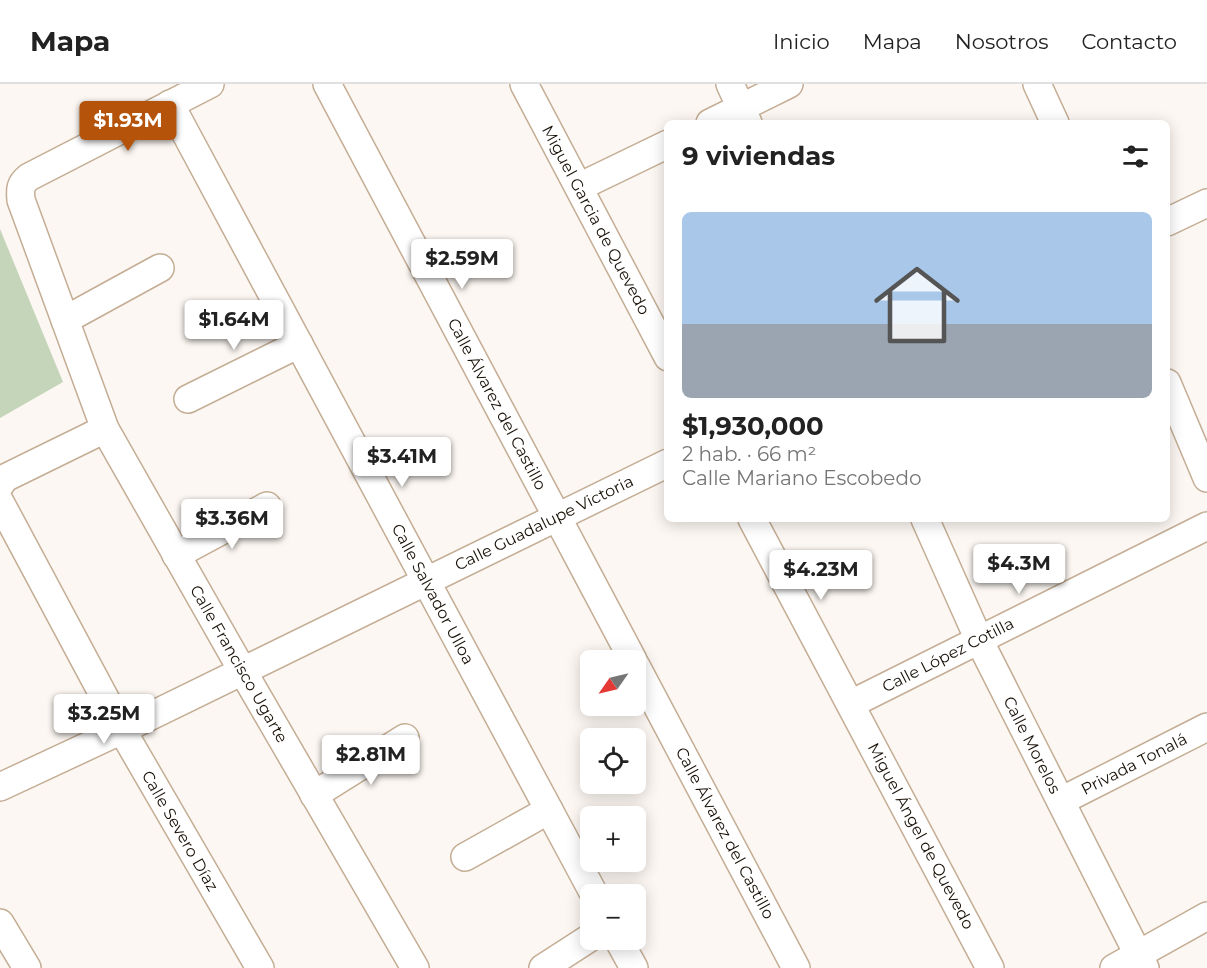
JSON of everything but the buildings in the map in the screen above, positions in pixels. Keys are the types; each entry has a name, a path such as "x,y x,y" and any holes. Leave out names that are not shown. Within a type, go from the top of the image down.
{"street":[{"path":"170,104 210,84"},
{"name":"Calle Álvarez del Castillo","path":"327,84 628,650"},
{"name":"Miguel Garcia de Quevedo","path":"524,84 664,349"},
{"path":"715,120 740,105 789,84"},
{"path":"1037,84 1054,120"},
{"name":"Calle Francisco Ugarte","path":"170,104 36,173 22,183 21,200 105,429 415,968"},
{"name":"Calle Salvador Ulloa","path":"170,104 589,884"},
{"path":"579,187 664,146"},
{"path":"1170,221 1207,203"},
{"path":"65,320 160,268"},
{"path":"188,399 299,344"},
{"path":"1170,390 1207,478"},
{"path":"0,485 5,478 105,429"},
{"name":"Calle Guadalupe Victoria","path":"0,786 122,730 557,516 664,466"},
{"name":"Calle Severo Díaz","path":"0,502 122,730 260,968"},
{"path":"176,555 267,506"},
{"path":"754,522 851,704"},
{"name":"Calle Morelos","path":"926,522 979,640 1142,961"},
{"name":"Calle López Cotilla","path":"851,704 1207,526"},
{"name":"Calle Álvarez del Castillo","path":"646,685 796,968"},
{"name":"Miguel Ángel de Quevedo","path":"851,704 990,968"},
{"name":"Privada Tonalá","path":"1061,801 1207,727"},
{"path":"314,795 405,738"},
{"path":"465,857 549,810"},
{"path":"1114,968 1142,961 1207,916"},
{"path":"0,923 27,968"},
{"path":"543,968 580,944"},
{"path":"624,950 634,968"}],"green space":[{"path":"0,229 63,382 0,418"}]}
